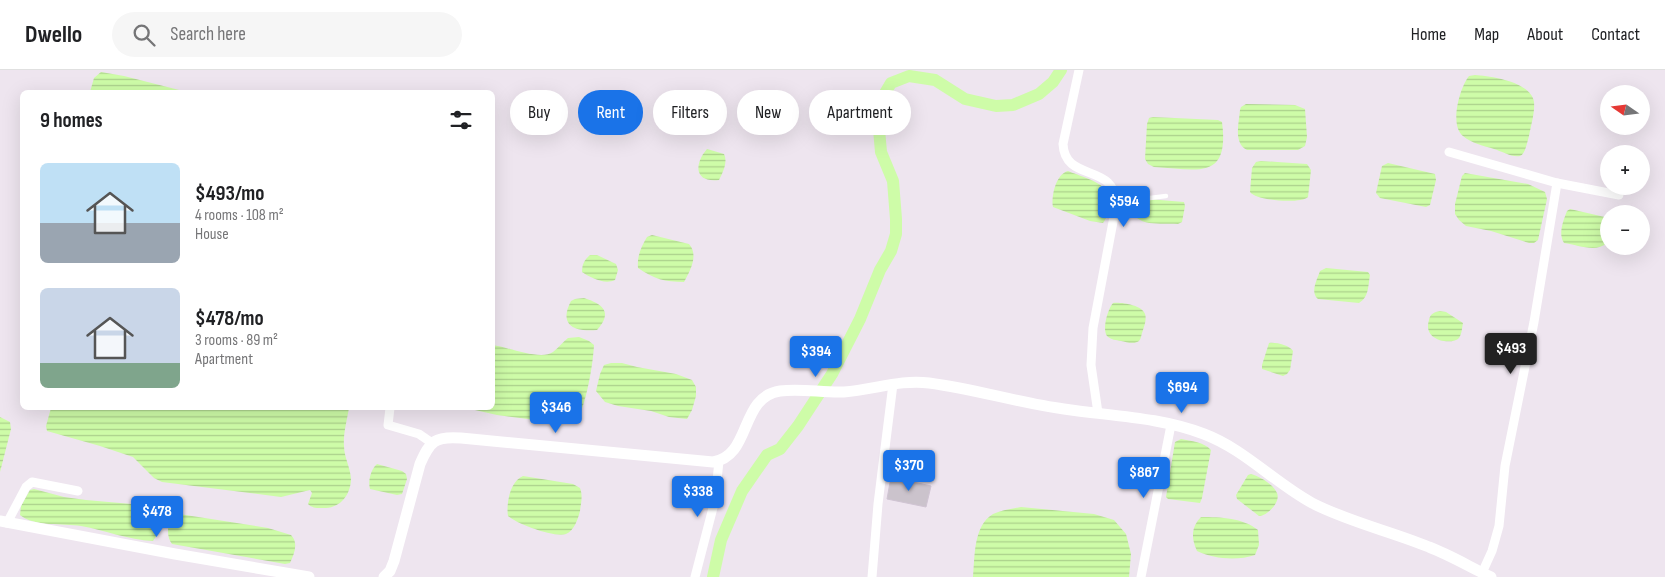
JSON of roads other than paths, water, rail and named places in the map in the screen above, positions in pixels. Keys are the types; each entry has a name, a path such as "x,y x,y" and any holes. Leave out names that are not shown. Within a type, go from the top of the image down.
{"street":[{"path":"1079,70 1062,144 1063,153 1068,161 1078,168 1105,179 1112,185 1116,195 1116,206 1093,328 1091,365 1098,413"},
{"path":"1449,152 1557,183 1600,191"},
{"path":"384,577 390,571 394,561 420,464 432,443 440,438 451,437 696,462 719,461 734,450 749,417 758,403 772,393 781,391 836,392 913,382 980,392 1040,405 1186,428 1212,437 1302,496 1326,509 1346,518 1428,546 1486,575 1499,526 1505,466 1534,322 1557,183"},
{"path":"872,577 878,504 893,384"},
{"path":"390,410 388,424 419,434 432,443"},
{"path":"1141,577 1171,425"},
{"path":"695,577 715,500 719,461"},
{"path":"78,492 32,482 26,487 3,522 309,577"}],"lane":[{"path":"1116,206 1142,199 1166,196"}],"waterway":[{"path":"713,577 721,540 742,491 767,455 780,449 798,426 832,374 860,319 880,270 891,251 896,234 893,181 881,152 878,118 881,100 891,83 909,76 935,80 965,99 996,106 1013,105 1039,94 1053,82 1061,70"}]}
